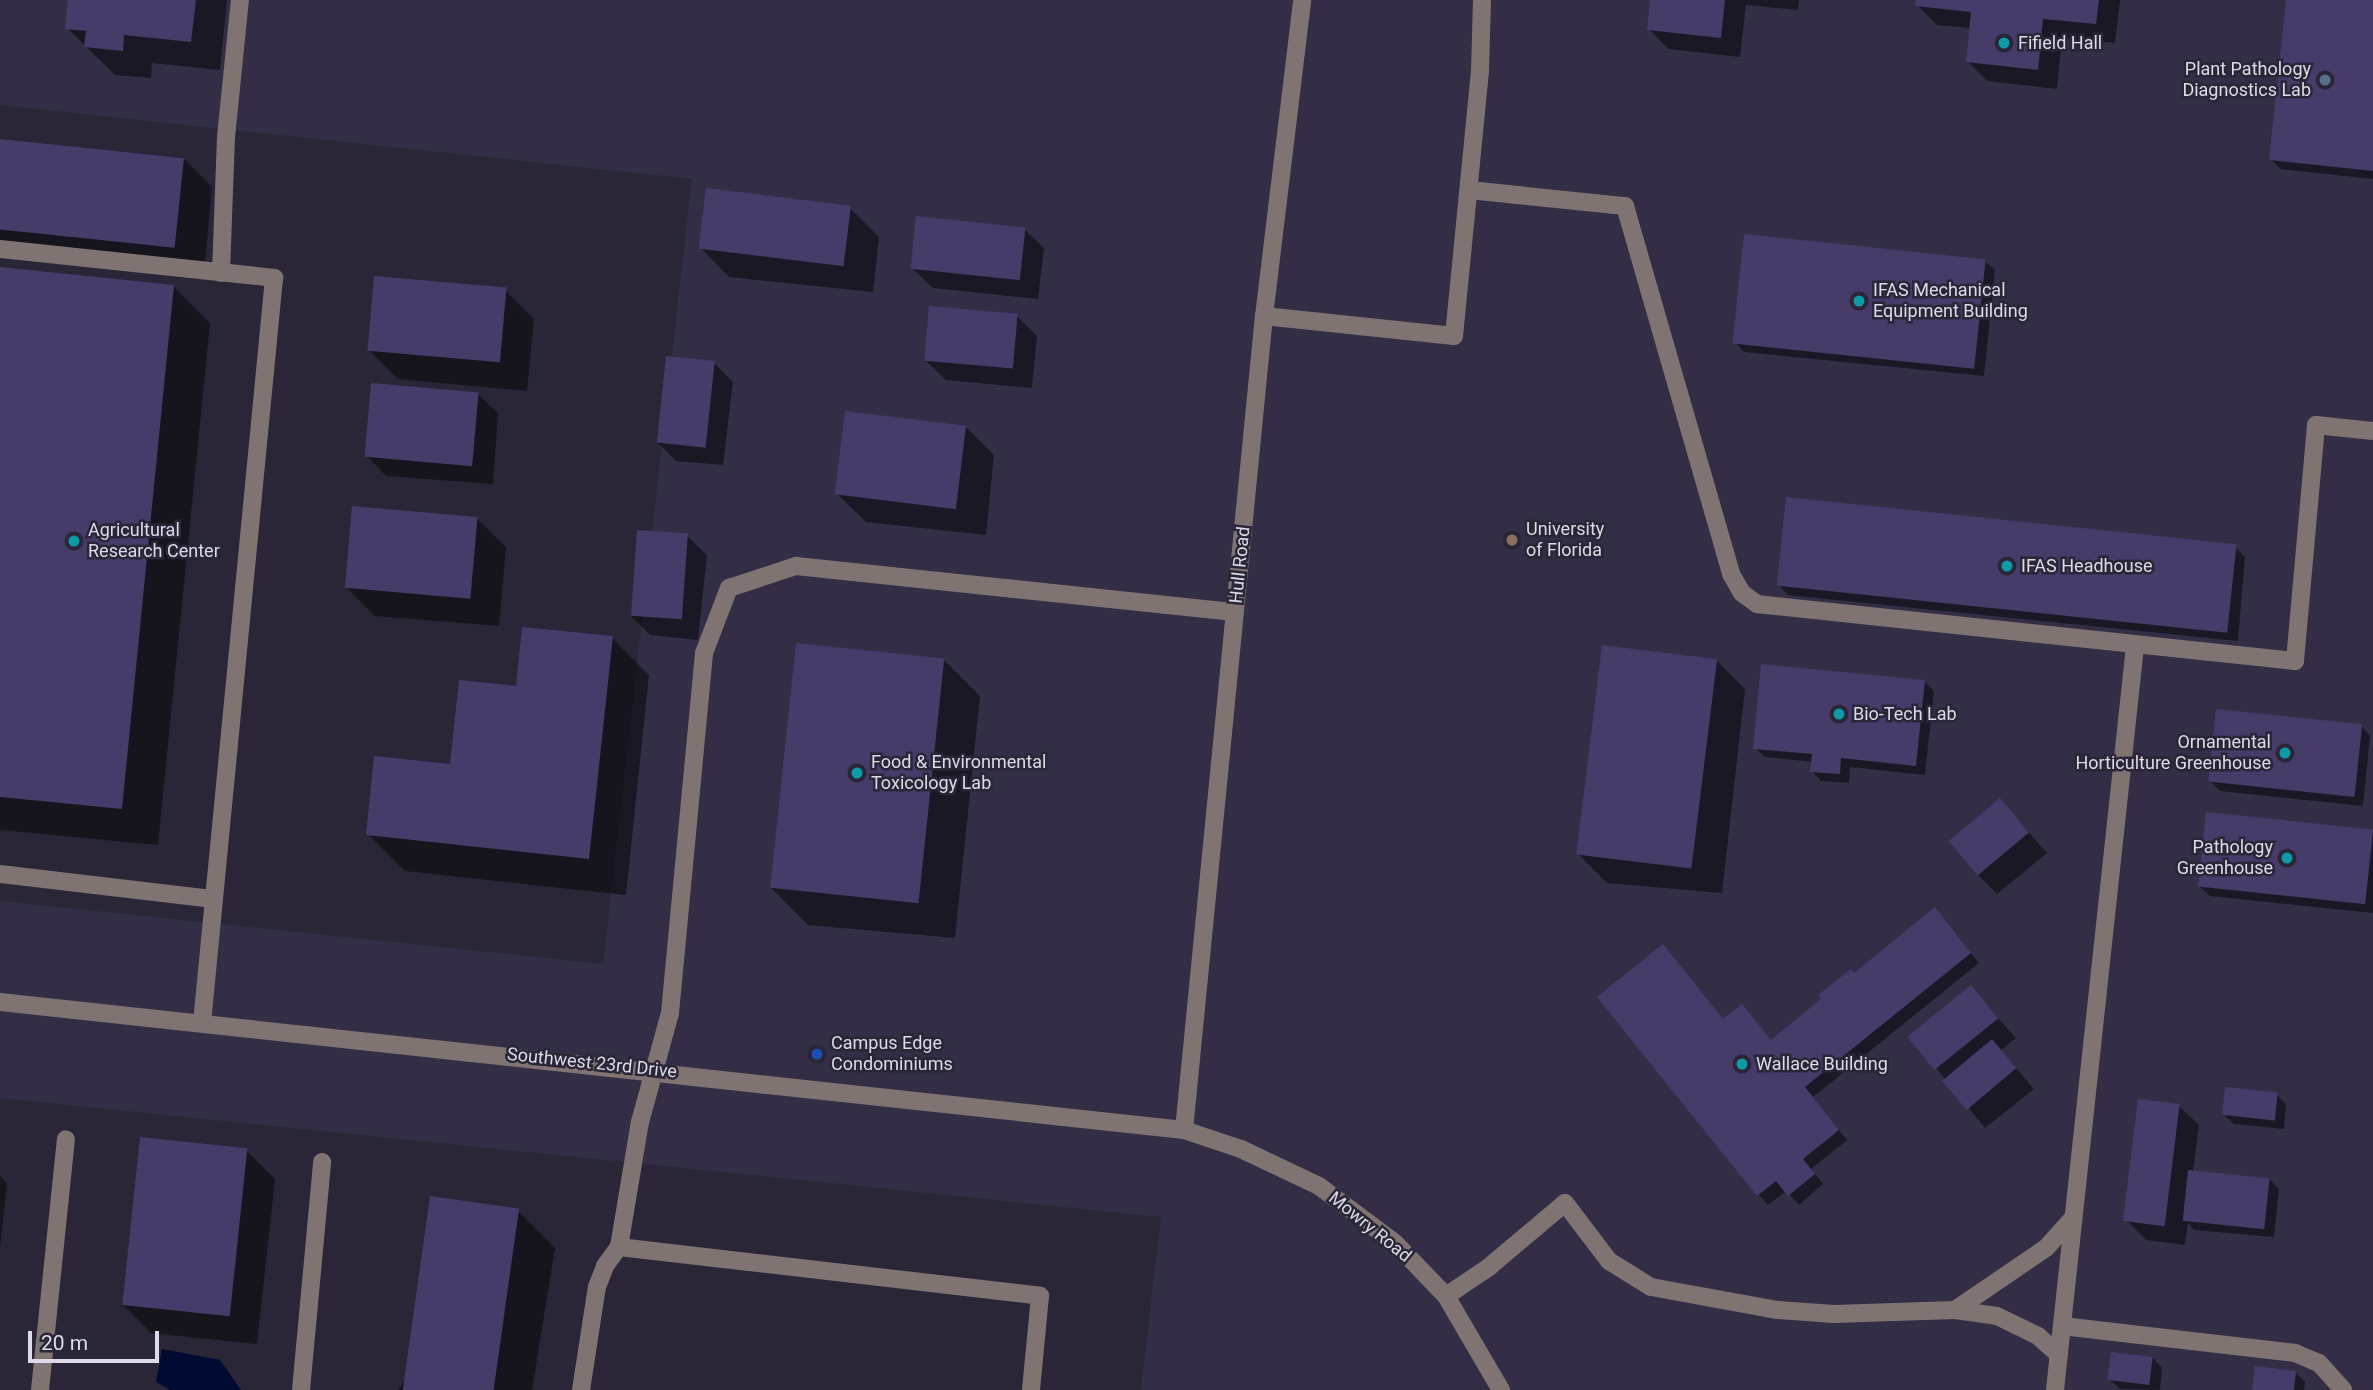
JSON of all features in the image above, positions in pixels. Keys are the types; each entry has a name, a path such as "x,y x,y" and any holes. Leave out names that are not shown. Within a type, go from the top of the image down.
{"street":[{"path":"221,273 226,137 240,0"},
{"name":"Hull Road","path":"1184,1130 1264,316 1302,0"},
{"path":"1264,316 1454,336 1469,190 1482,0"},
{"path":"1469,190 1625,206 1731,574 1749,599 1768,606 2295,661 2316,425 2373,431"},
{"path":"0,248 274,278 202,1023"},
{"path":"581,1390 597,1287 620,1247 640,1122 670,1013 704,653 729,588 796,566 1235,612"},
{"path":"2054,1390 2134,646"},
{"path":"0,874 214,899"},
{"name":"Southwest 23rd Drive","path":"0,1002 655,1070 1184,1130"},
{"name":"Mowry Road","path":"1184,1130 1287,1169 1341,1200 1395,1243 1446,1297 1501,1390"},
{"path":"40,1390 66,1139"},
{"path":"301,1390 322,1162"},
{"path":"1446,1297 1565,1203 1609,1261 1651,1287 1778,1310 1834,1314 1955,1310 1997,1316 2019,1325 2059,1354"},
{"path":"1955,1310 2031,1260 2073,1218"},
{"path":"620,1247 1040,1296 1031,1390"},
{"path":"2062,1326 2295,1353 2319,1363 2343,1390"}],"shaded area":[{"name":"University of Florida","path":"0,0 2373,0 2373,1390 1141,1390 1161,1217 0,1098 0,901 603,964 692,179 0,105"}],"water":[{"path":"162,1349 220,1360 241,1390 170,1390 156,1382"}],"building":[{"path":"68,0 196,0 191,42 124,35 123,51 84,47 86,31 65,29"},
{"path":"1650,0 1725,0 1721,38 1647,30"},
{"name":"Fifield Hall","path":"1916,0 2099,0 2096,24 2043,19 2038,70 1966,62 1971,12 1915,6"},
{"name":"Plant Pathology Diagnostics Lab","path":"2286,0 2373,0 2373,171 2269,160"},
{"path":"0,139 184,158 175,248 0,229"},
{"path":"706,188 851,206 843,266 699,249"},
{"path":"916,216 1025,227 1020,280 910,269"},
{"name":"IFAS Mechanical Equipment Building","path":"1744,234 1986,259 1974,369 1733,343"},
{"name":"Agricultural Research Center","path":"0,267 174,285 122,809 0,797"},
{"path":"374,276 506,288 500,362 367,351"},
{"path":"929,306 1018,314 1013,369 924,361"},
{"path":"666,356 715,361 706,448 657,443"},
{"path":"371,383 479,392 472,466 365,457"},
{"path":"845,411 966,426 956,509 835,494"},
{"name":"IFAS Headhouse","path":"1786,497 2237,544 2227,633 1777,586"},
{"path":"352,506 478,517 470,599 345,588"},
{"path":"637,530 688,534 682,619 631,616"},
{"path":"522,627 613,636 589,859 366,835 374,756 450,764 459,680 516,686"},
{"name":"Food & Environmental Toxicology Lab","path":"796,643 944,659 918,903 770,888"},
{"path":"1602,645 1717,659 1691,869 1576,854"},
{"name":"Bio-Tech Lab","path":"1761,664 1925,680 1916,766 1841,758 1840,774 1810,772 1812,754 1753,749"},
{"name":"Ornamental Horticulture Greenhouse","path":"2216,709 2362,724 2355,797 2208,782"},
{"path":"2000,798 2029,832 1978,876 1949,841"},
{"name":"Pathology Greenhouse","path":"2206,812 2373,830 2365,904 2198,887"},
{"name":"Wallace Building","path":"1935,907 1971,953 1805,1087 1839,1130 1803,1159 1815,1174 1788,1196 1776,1181 1757,1196 1597,997 1663,944 1723,1019 1742,1004 1771,1040 1821,999 1818,995 1851,969 1854,973"},
{"path":"1971,985 1998,1018 1934,1070 1907,1037"},
{"path":"1992,1039 2016,1068 1967,1110 1942,1081"},
{"path":"2225,1087 2278,1093 2275,1120 2222,1115"},
{"path":"2138,1099 2180,1104 2165,1226 2123,1221"},
{"path":"140,1137 247,1148 230,1316 122,1305"},
{"path":"2188,1170 2270,1179 2264,1229 2183,1221"},
{"path":"430,1196 519,1209 494,1390 403,1390"},
{"path":"2111,1352 2153,1357 2149,1385 2108,1380"},
{"path":"2255,1366 2296,1371 2294,1390 2252,1390"}],"place":[{"name":"Fifield Hall","path":"2004,43"},
{"name":"Plant Pathology Diagnostics Lab","path":"2325,80"},
{"name":"IFAS Mechanical Equipment Building","path":"1859,301"},
{"name":"University of Florida","path":"1512,540"},
{"name":"Agricultural Research Center","path":"74,541"},
{"name":"IFAS Headhouse","path":"2007,566"},
{"name":"Bio-Tech Lab","path":"1839,714"},
{"name":"Ornamental Horticulture Greenhouse","path":"2285,753"},
{"name":"Food & Environmental Toxicology Lab","path":"857,773"},
{"name":"Pathology Greenhouse","path":"2287,858"},
{"name":"Campus Edge Condominiums","path":"817,1054"},
{"name":"Wallace Building","path":"1742,1064"}]}
